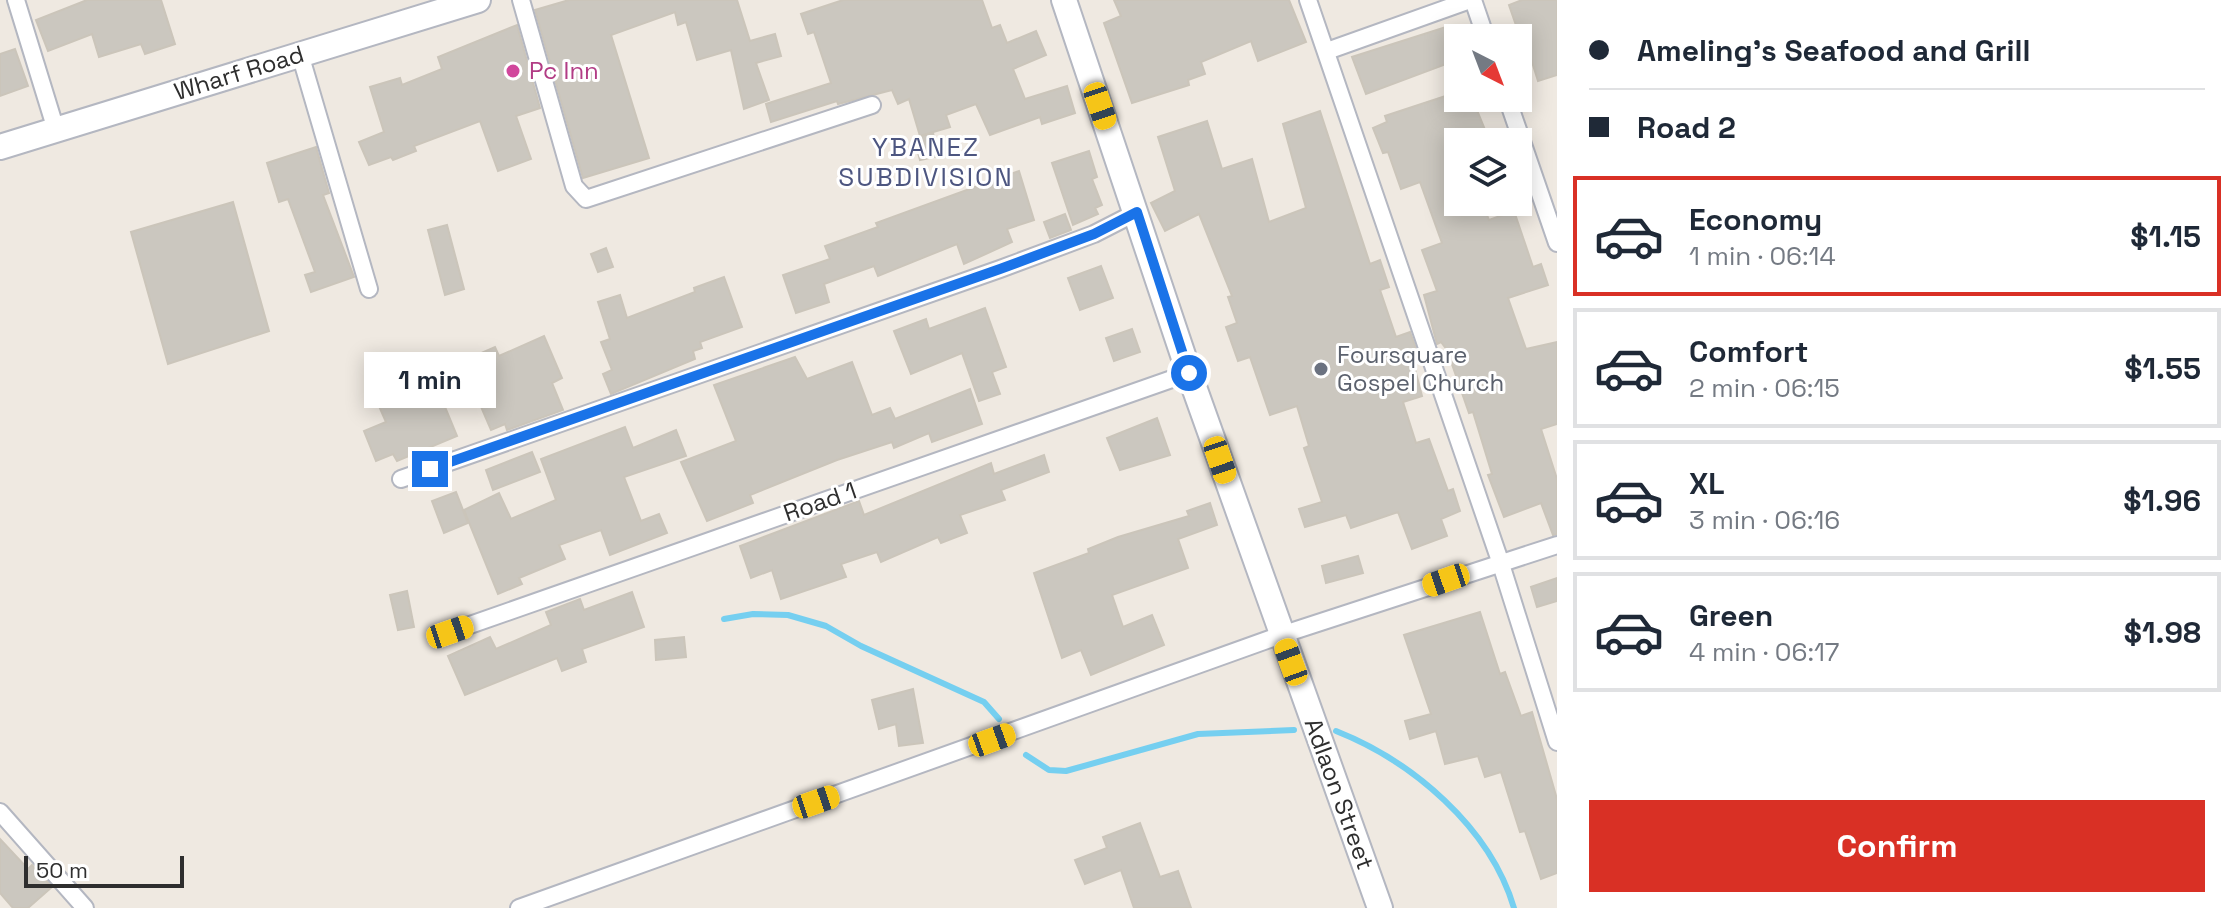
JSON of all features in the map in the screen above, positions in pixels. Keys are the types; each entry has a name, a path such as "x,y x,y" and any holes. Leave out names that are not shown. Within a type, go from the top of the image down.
{"street":[{"path":"16,0 56,130"},
{"name":"Wharf Road","path":"0,147 478,0"},
{"path":"521,0 574,186 586,199 872,105"},
{"name":"Adlaon Street","path":"1064,0 1189,373 1380,908"},
{"path":"1308,0 1500,561 1557,742"},
{"path":"1327,51 1472,0 1481,24"},
{"path":"300,54 369,289"},
{"path":"1512,112 1557,243"},
{"path":"401,479 1000,269 1094,234 1137,212"},
{"name":"Road 1","path":"450,632 1189,373"},
{"path":"519,908 1281,635 1500,561 1557,545"},
{"path":"0,812 85,908"}],"building":[{"path":"87,0 161,0 175,44 145,54 141,44 99,57 92,34 48,51 36,20"},
{"path":"569,0 737,0 750,41 775,34 781,56 756,63 769,100 744,109 731,50 697,60 686,22 678,25 675,12 611,35 649,158 583,178 535,10"},
{"path":"843,0 982,0 992,28 1000,25 1007,43 1036,31 1046,55 1013,69 1025,99 1067,86 1075,113 1042,124 1040,117 990,135 976,104 946,115 950,127 920,136 909,99 898,104 892,90 838,104 837,101 771,122 766,104 831,83 814,32 808,34 801,14"},
{"path":"1114,0 1289,0 1306,42 1258,61 1251,41 1201,62 1205,74 1188,80 1189,85 1132,103 1104,23 1121,16"},
{"path":"1522,0 1557,0 1557,75 1538,81 1532,62 1532,24 1516,24 1509,5"},
{"path":"517,25 540,108 516,116 531,159 498,171 480,121 414,146 416,151 369,165 359,142 384,132 370,87 400,78 402,85 442,69 438,57"},
{"path":"1444,28 1444,65 1366,94 1352,57"},
{"path":"15,49 28,86 0,96 0,54"},
{"path":"1444,97 1444,112 1478,112 1484,128 1444,128 1444,216 1487,216 1489,220 1516,216 1533,267 1541,264 1548,285 1508,298 1526,349 1557,342 1557,424 1541,429 1557,479 1557,534 1553,535 1541,503 1504,517 1488,475 1492,474 1473,412 1469,413 1447,350 1441,342 1437,344 1424,295 1437,291 1422,250 1442,243 1420,182 1401,189 1388,152 1383,153 1373,128 1387,122 1385,116"},
{"path":"1320,111 1370,264 1380,260 1389,287 1380,290 1396,337 1410,332 1417,351 1411,354 1422,396 1403,402 1416,443 1429,439 1448,491 1453,489 1460,511 1441,519 1447,536 1412,549 1398,512 1351,528 1346,515 1305,527 1299,509 1322,502 1304,448 1309,446 1297,406 1270,415 1250,357 1238,361 1226,327 1237,323 1228,297 1232,296 1199,214 1165,231 1151,203 1175,191 1158,137 1207,121 1222,169 1252,159 1269,222 1306,208 1283,124"},
{"path":"933,133 939,156 920,160 914,138"},
{"path":"316,147 329,193 323,195 354,277 311,292 305,275 315,272 288,199 279,202 267,163"},
{"path":"1089,151 1097,177 1092,179 1102,205 1095,208 1098,214 1073,225 1052,163"},
{"path":"1019,171 1034,220 1007,229 1012,242 964,264 957,244 878,276 874,266 824,284 829,302 796,313 783,275 830,259 825,246 878,227 876,223"},
{"path":"233,202 269,331 168,364 131,232"},
{"path":"1065,214 1071,230 1050,238 1044,222"},
{"path":"447,225 464,289 445,295 428,230"},
{"path":"606,248 613,267 598,272 591,254"},
{"path":"1101,266 1113,298 1080,310 1068,278"},
{"path":"724,277 742,327 700,342 702,348 693,351 695,359 611,394 603,374 612,370 601,342 610,339 598,302 620,295 627,318 695,292 694,288"},
{"path":"985,308 1006,367 992,372 1000,394 979,401 962,353 911,374 894,331 926,319 929,329"},
{"path":"1132,329 1140,352 1114,361 1106,338"},
{"path":"544,336 562,378 552,383 563,410 507,430 505,424 491,430 476,395 445,407 457,436 397,461 393,454 376,461 364,431 386,422 375,397 405,384 410,395 454,377 449,367 495,347 499,356"},
{"path":"795,357 807,379 852,362 872,415 890,408 895,419 970,389 982,424 932,442 929,433 894,448 892,442 837,460 750,495 753,503 707,521 681,462 736,441 714,385"},
{"path":"1157,418 1170,455 1120,470 1107,438"},
{"path":"625,427 633,448 676,430 686,456 624,477 641,521 659,514 667,533 610,555 601,530 559,545 565,559 519,578 522,584 498,594 464,510 499,493 511,519 556,500 541,459"},
{"path":"532,452 540,472 493,490 486,470"},
{"path":"1044,455 1049,472 1001,490 1005,500 960,515 967,533 941,543 938,537 881,562 877,552 841,564 846,577 781,599 772,570 751,578 740,546 859,501 864,515 991,463 994,474"},
{"path":"456,492 468,523 444,533 432,501"},
{"path":"1210,503 1217,525 1178,539 1188,568 1112,595 1123,627 1152,615 1164,645 1091,675 1081,650 1062,658 1034,573 1089,553 1088,549 1118,537 1189,516 1187,511"},
{"path":"1358,556 1363,573 1326,583 1322,566"},
{"path":"1557,578 1557,601 1537,607 1531,587"},
{"path":"407,591 414,627 398,630 390,595"},
{"path":"632,592 644,627 582,649 586,662 562,671 557,658 465,695 448,656 490,637 496,649 551,625 546,612 580,599 584,610"},
{"path":"1480,612 1500,674 1505,672 1521,716 1532,712 1557,799 1557,873 1541,879 1525,831 1520,832 1501,772 1485,777 1478,756 1445,764 1436,731 1410,739 1405,721 1431,714 1404,635"},
{"path":"684,637 686,657 656,660 655,640"},
{"path":"913,689 923,743 899,746 896,724 879,729 872,700"},
{"path":"1140,823 1160,877 1178,871 1191,908 1134,908 1121,870 1085,884 1075,860 1107,848 1103,837"},
{"path":"0,839 28,869 32,865 52,887 28,908 13,908 0,893"}],"waterway":[{"path":"724,619 753,614 788,615 826,626 861,646 984,702 999,719"},
{"path":"1026,755 1049,770 1066,771 1198,734 1294,730"},
{"path":"1336,731 1392,760 1444,800 1487,850 1503,878 1514,908"}],"place":[{"name":"Pc Inn","path":"513,71"},
{"name":"Foursquare Gospel Church","path":"1321,369"}],"district":[{"name":"YBANEZ SUBDIVISION","path":"926,162"}],"route":[{"path":"430,469 1000,269 1094,234 1137,212 1189,373"}]}
